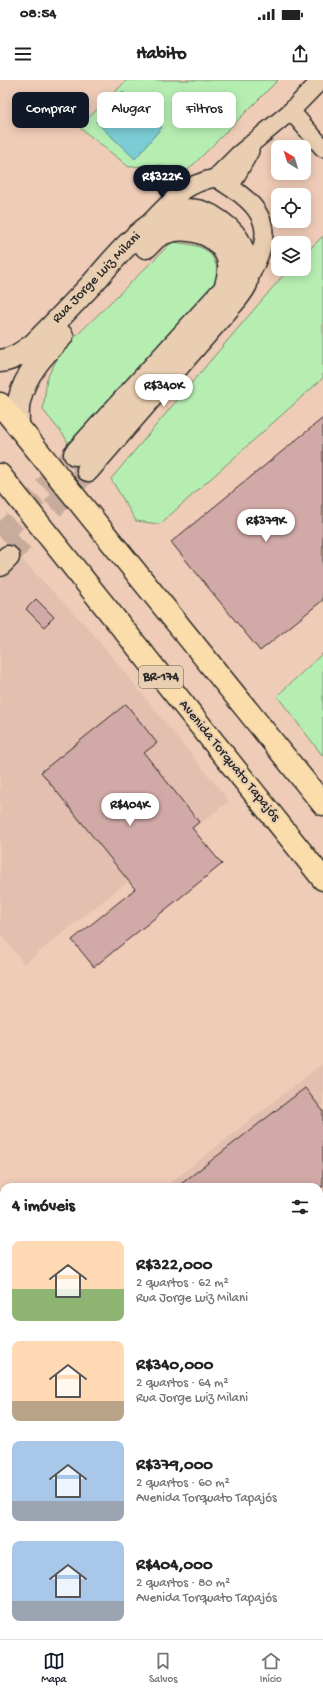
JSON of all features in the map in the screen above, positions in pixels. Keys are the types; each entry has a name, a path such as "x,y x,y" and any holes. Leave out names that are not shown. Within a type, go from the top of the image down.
{"highway":[{"path":"0,404 323,804"},
{"name":"Avenida Torquato Tapajós","path":"0,475 323,879"}],"street":[{"path":"140,232 175,196 198,182 215,178 255,141 291,111 321,80"},
{"path":"291,111 323,148"},
{"path":"230,188 255,141"},
{"path":"215,178 226,183 230,188 249,200 260,215 264,225 265,235 262,247 246,284"},
{"name":"Rua Jorge Luiz Milani","path":"0,361 21,354 33,345 140,232 172,213 186,210 207,214 219,221 228,229 237,238 243,250 246,266 246,284 236,299 82,462 225,289 229,273 228,257 220,244 204,233 191,230 171,231 157,237 144,250 34,366 27,379 19,402 18,426"}],"shaded area":[{"path":"22,560 90,630 229,801 24,964 0,933 0,581"},
{"path":"323,1063 323,1183 170,1183"}],"green space":[{"path":"127,80 278,80 236,122 236,92 172,92 172,128 230,128 184,174 160,165 129,167 80,128 89,128 89,117 97,109 97,128 164,128 164,92 115,92"},
{"path":"323,236 323,378 160,524 136,521 111,479 280,279 283,276 311,276 311,248"},
{"path":"172,242 199,247 210,254 214,260 219,280 70,447 65,437 43,410 47,378 62,350"},
{"path":"323,653 323,756 277,696"}],"water":[{"path":"102,128 161,128 135,159"}],"building":[{"path":"323,418 323,600 260,651 171,542"},
{"path":"36,599 54,617 44,627 26,609"},
{"path":"126,704 157,743 144,753 199,822 192,828 222,864 94,967 72,940 135,889 41,772"},
{"path":"305,1088 323,1111 323,1183 182,1183"}],"tunnel":[{"path":"0,537 75,454"},
{"path":"8,557 88,470"}]}
